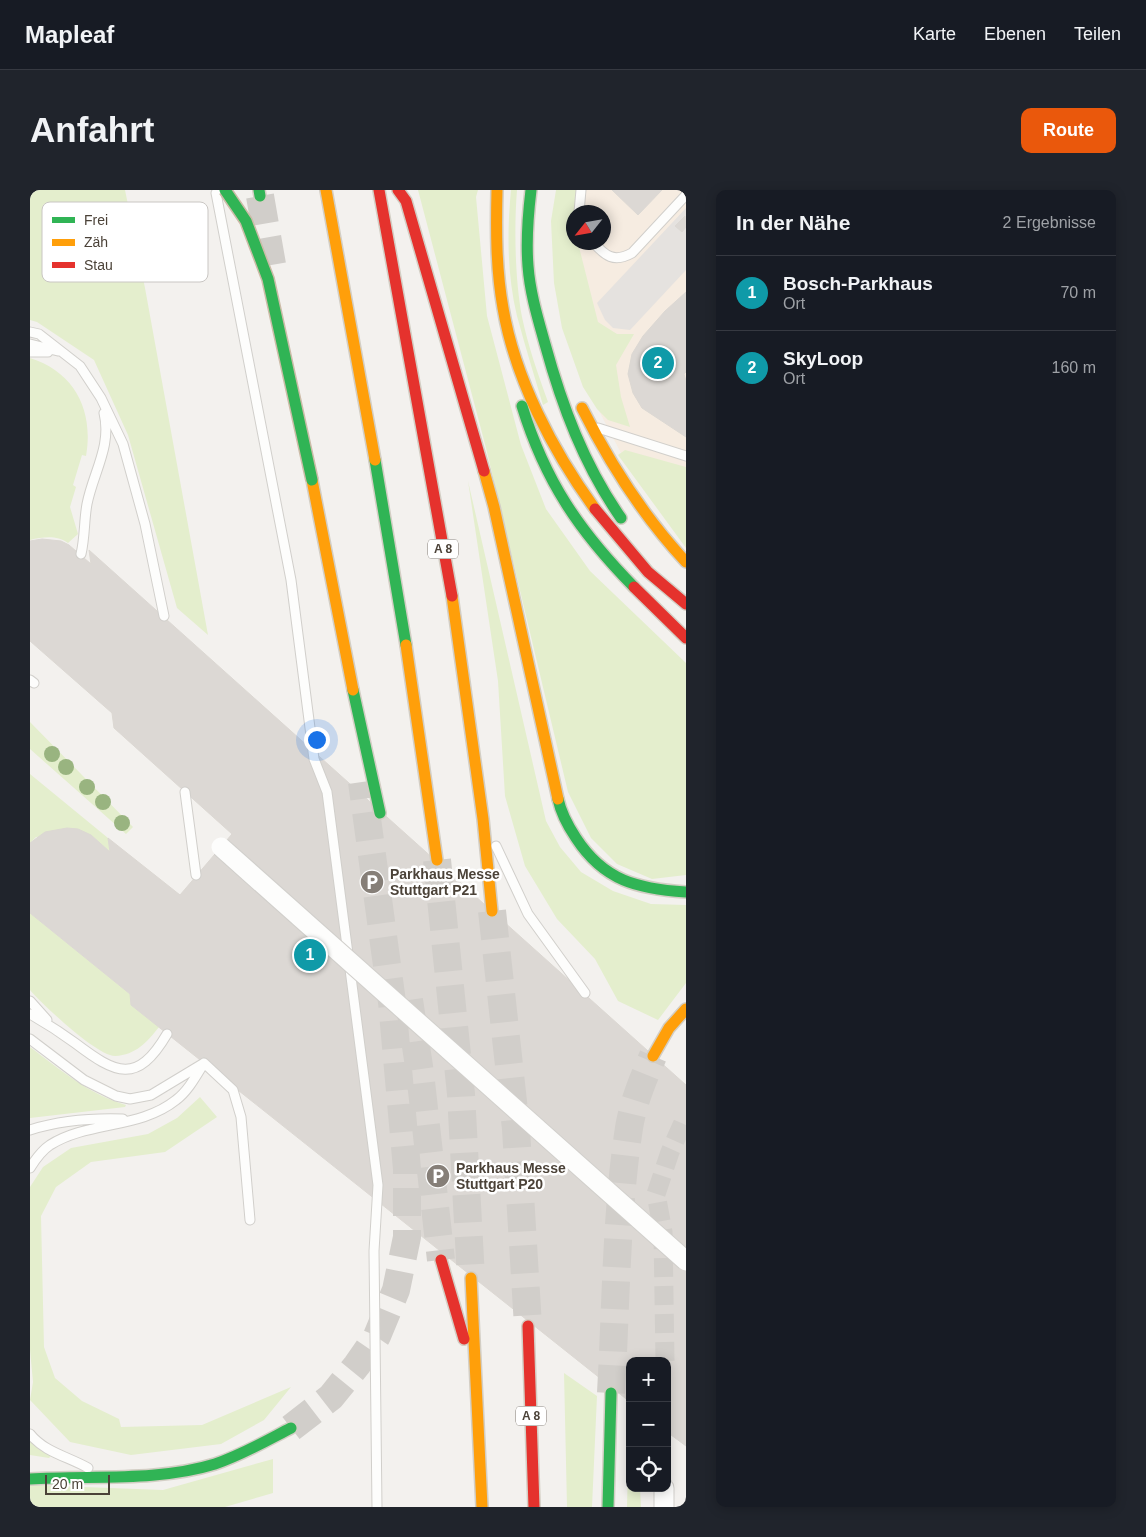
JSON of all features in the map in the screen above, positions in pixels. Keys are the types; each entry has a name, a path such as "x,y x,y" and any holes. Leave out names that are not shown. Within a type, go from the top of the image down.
{"main road":[{"path":"225,190 246,221 268,279 312,480 335,606 380,813"},
{"path":"326,190 397,582 437,860"},
{"name":"A 8","path":"378,190 450,585 483,819 492,911"},
{"path":"398,190 406,201 482,458 560,809 582,849 596,866 632,884 662,891 686,892"},
{"path":"497,190 497,255 502,296 512,346 515,380 537,451 569,509 612,561 686,638"},
{"path":"531,190 526,240 528,268 538,318 559,393 588,462 626,525"},
{"path":"538,318 559,344"},
{"path":"512,346 541,416 576,481 602,520 649,573 686,604"},
{"path":"576,396 614,469 642,510 686,562"},
{"path":"659,564 686,598"},
{"path":"653,1056 670,1028 686,1009"},
{"path":"441,1260 478,1389"},
{"path":"471,1278 478,1389 482,1507"},
{"name":"A 8","path":"528,1326 534,1507"},
{"path":"608,1507 611,1393"},
{"path":"30,1478 99,1474 146,1474 203,1466 240,1453 291,1428"},
{"path":"30,1467 61,1476"}],"street":[{"path":"221,847 686,1261"},
{"path":"664,1492 664,1507"}],"lane":[{"path":"215,190 291,580 314,759 328,792 378,1185 374,1251 377,1507"},
{"path":"579,205 580,190"},
{"path":"600,250 613,259 624,258 632,254 686,195"},
{"path":"30,332 39,334 80,366 100,398 123,444 145,524 164,616"},
{"path":"30,344 60,352"},
{"path":"30,352 60,352"},
{"path":"81,554 85,537 87,504 107,440 106,423 100,398"},
{"path":"590,424 686,456"},
{"path":"185,792 196,875"},
{"path":"483,819 528,914 585,993"},
{"path":"30,1001 52,1026"},
{"path":"30,1014 52,1026 112,1068 126,1070 142,1065 156,1053 167,1034"},
{"path":"30,1039 84,1080 116,1096 130,1099 151,1095 204,1063"},
{"path":"30,1168 38,1155 56,1142 75,1134 155,1112 177,1099 204,1063"},
{"path":"204,1063 233,1090 242,1117 250,1220"},
{"path":"30,1130 51,1124 90,1118 132,1119"},
{"path":"30,1434 48,1450 72,1459 99,1474"}],"shaded area":[{"path":"559,190 686,190 686,542 622,455 585,384 567,250 611,250 611,205 566,205 566,242"},
{"path":"686,208 686,270 630,330 613,328 605,320 597,303"}],"green space":[{"path":"30,190 125,190 127,202 42,202 42,282 144,282 208,635 177,608 128,435 94,360 37,322 30,320"},
{"path":"418,190 478,190 476,197 487,316 521,445 546,509 590,571 686,663 686,875 652,879 617,864 591,838 568,792 486,448"},
{"path":"511,190 517,190 516,254 522,317 530,349 548,402 543,405 517,316 511,285 509,221"},
{"path":"556,190 576,190 575,205 566,205 566,250 580,250 598,322 617,334 634,334 616,365 621,397 630,427 608,420 597,409 583,387 562,328 554,283 551,221"},
{"path":"30,358 46,364 70,383 84,409 88,439 86,456 82,455 73,485 76,487 70,507 78,534 68,543 55,538 30,540"},
{"path":"625,450 686,467 686,548 618,455"},
{"path":"468,481 546,821 560,847 581,872 613,891 651,904 686,905 686,983 658,1020 618,1001 595,959 557,919 525,866 505,796 498,681"},
{"path":"30,722 133,827 126,834 30,749"},
{"path":"30,774 108,838 110,852 91,835 36,837 30,843"},
{"path":"30,913 130,994 131,1005 159,1027 145,1043 129,1053 115,1056 107,1054 71,1029 30,990"},
{"path":"30,1047 75,1081 99,1095 126,1105 125,1107 30,1118"},
{"path":"200,1097 217,1117 165,1152 91,1162 56,1187 41,1216 44,1347 55,1378 82,1401 119,1419 121,1427 202,1425 291,1387 264,1420 221,1444 131,1455 70,1442 30,1400 33,1382 30,1350 30,1187 43,1167 71,1148 148,1134 177,1118"},
{"path":"564,1373 597,1396 592,1507 567,1507"},
{"path":"30,1440 51,1456 49,1458 30,1455"},
{"path":"273,1459 273,1493 225,1507 30,1507 30,1485 163,1490"},
{"path":"627,1492 640,1492 641,1507 627,1507"}],"building":[{"path":"612,190 662,190 638,215"},
{"path":"685,216 686,227 682,232 675,226"},
{"path":"686,292 686,372 684,374 686,381 686,437 642,408 633,393 628,374 632,354 643,336 665,311"},
{"path":"42,539 61,541 69,545 91,564 89,550 686,1085 686,1446 671,1435 671,1357 626,1357 626,1399 131,1005 130,994 30,913 30,843 45,832 67,828 78,829 91,835 110,852 108,838 180,895 232,834 114,728 112,713 30,641 30,541"}],"tunnel":[{"path":"260,196 274,276"},
{"path":"291,1428 331,1397 377,1336 396,1290 407,1237 407,1169 392,1002 362,782"},
{"path":"437,860 461,1094 471,1278"},
{"path":"492,911 516,1129 528,1326"},
{"path":"409,1000 420,1073 441,1260"},
{"path":"611,1393 619,1226 625,1160 633,1109 653,1056"},
{"path":"665,1357 663,1232 656,1194 670,1152 686,1116"}],"traffic: fast":[{"path":"225,190 246,221 268,279 312,480"},
{"path":"259,190 260,196"},
{"path":"531,190 527,247 532,296 567,412 585,456 621,518"},
{"path":"522,406 541,458 566,504 597,546 634,587"},
{"path":"375,460 406,645"},
{"path":"353,690 380,813"},
{"path":"558,799 565,819 576,838 587,853 610,873 637,885 686,892"},
{"path":"608,1507 611,1393"},
{"path":"30,1479 147,1476 193,1470 235,1456 291,1428"}],"traffic: slow":[{"path":"326,190 375,460"},
{"path":"497,190 499,279 509,335 526,388 538,413 579,487 595,509"},
{"path":"582,408 628,489 686,562"},
{"path":"484,471 494,507 558,799"},
{"path":"312,480 353,690"},
{"path":"452,596 483,819 492,911"},
{"path":"406,645 437,860"},
{"path":"653,1056 669,1028 686,1009"},
{"path":"471,1278 482,1507"}],"traffic: jam":[{"path":"379,190 452,596"},
{"path":"398,190 406,201 484,471"},
{"path":"595,509 648,572 686,604"},
{"path":"634,587 686,638"},
{"path":"441,1260 464,1339"},
{"path":"528,1326 534,1507"}],"place":[{"name":"SkyLoop","path":"658,363"},
{"name":"Parkhaus Messe Stuttgart P21","path":"372,882"},
{"name":"Bosch-Parkhaus","path":"310,955"},
{"name":"Parkhaus Messe Stuttgart P20","path":"438,1176"}]}
